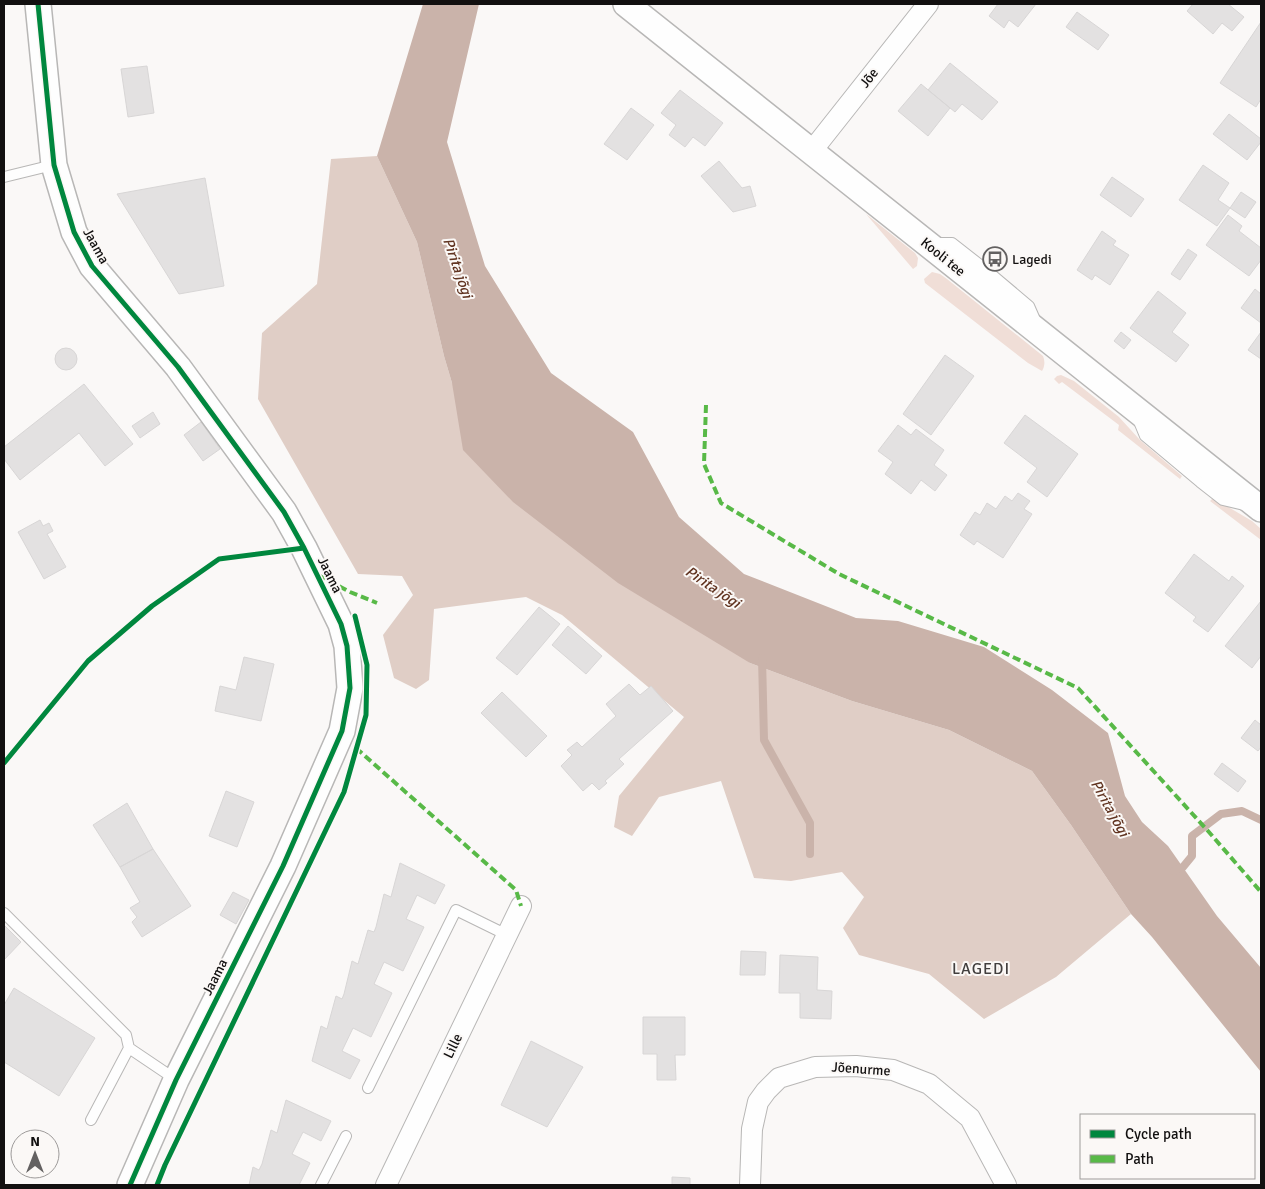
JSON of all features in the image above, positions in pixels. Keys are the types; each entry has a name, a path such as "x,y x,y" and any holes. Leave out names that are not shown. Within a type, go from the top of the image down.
{"street":[{"name":"Jaama","path":"38,4 54,164 74,232 92,266 178,367 284,512 341,624 347,646 350,688 342,730 283,866 176,1080 130,1185"},
{"name":"Kooli tee","path":"626,4 1261,509"},
{"name":"Jõe","path":"811,152 928,4"},
{"name":"Lille","path":"386,1185 521,906"},
{"name":"Jõenurme","path":"750,1185 752,1129 758,1102 766,1091 779,1078 815,1067 856,1066 893,1070 929,1084 970,1118 1006,1185"}],"lane":[{"path":"4,176 54,164"},
{"path":"368,1088 456,910 507,935"},
{"path":"4,913 126,1036 129,1048 176,1080"},
{"path":"91,1120 129,1048"},
{"path":"321,1185 346,1136"}],"shaded area":[{"path":"377,156 417,242 452,383 750,663 852,701 949,730 1032,771 1131,914 1056,977 984,1019 929,974 859,955 843,928 864,897 842,872 791,881 754,878 721,781 659,797 632,836 614,827 619,796 684,717 562,615 526,597 434,609 429,680 416,689 394,678 383,635 413,595 402,576 358,574 258,399 262,333 317,284 331,159"},
{"path":"866,214 915,253 918,258 917,266 913,269"},
{"path":"932,272 940,274 947,279 1043,356 1044,367 1042,371 1028,363 925,283 924,279"},
{"path":"1061,375 1074,381 1119,417 1140,440 1182,476 1180,479 1118,430 1119,425 1062,382 1059,384 1054,379"},
{"path":"1213,498 1252,521 1261,529 1261,540 1210,501"}],"water":[{"name":"Pirita jõgi","path":"423,4 479,4 447,142 485,266 551,373 633,432 679,517 744,574 856,618 898,621 984,647 1052,690 1108,733 1125,796 1142,822 1168,846 1217,916 1261,968 1261,1072 1152,937 1131,914 1032,771 949,730 852,701 750,663 618,583 513,502 463,450 452,383 417,242 377,156"}],"building":[{"path":"998,4 1036,4 1018,27 1009,20 1004,28 989,16"},
{"path":"1193,4 1228,4 1244,17 1232,31 1222,23 1213,34 1187,11"},
{"path":"1077,12 1109,35 1098,50 1066,27"},
{"path":"1261,22 1261,99 1256,107 1220,83"},
{"path":"950,63 998,102 982,120 962,104 955,112 928,90"},
{"path":"147,66 154,113 128,117 121,69"},
{"path":"921,84 950,108 928,136 898,111"},
{"path":"680,90 723,123 705,146 693,137 685,147 669,135 676,125 661,113"},
{"path":"631,108 654,125 627,160 604,144"},
{"path":"1229,114 1261,139 1261,142 1247,160 1213,134"},
{"path":"719,161 742,188 750,186 756,206 733,212 701,176"},
{"path":"1203,165 1229,183 1218,200 1230,208 1217,226 1179,200"},
{"path":"1112,177 1144,199 1131,217 1100,195"},
{"path":"205,178 224,286 179,294 117,194"},
{"path":"1241,192 1256,202 1245,218 1230,208"},
{"path":"1228,215 1242,226 1239,231 1261,248 1261,260 1249,276 1206,245"},
{"path":"1102,231 1116,241 1113,245 1129,255 1110,285 1095,275 1092,280 1077,270"},
{"path":"1188,249 1197,255 1180,280 1171,274"},
{"path":"992,252 1004,261 1000,266 988,257"},
{"path":"1255,289 1261,294 1261,323 1241,308"},
{"path":"1158,291 1186,313 1172,332 1189,345 1176,362 1130,328"},
{"path":"1121,332 1131,340 1124,349 1114,341"},
{"path":"1261,332 1261,359 1248,350"},
{"path":"66,348 74,351 77,359 74,367 66,370 58,367 55,359 58,351"},
{"path":"945,355 974,376 931,435 903,414"},
{"path":"84,384 133,444 105,466 79,433 20,480 4,459 4,447"},
{"path":"153,412 160,424 140,438 132,426"},
{"path":"1025,415 1078,454 1047,497 1027,482 1037,468 1004,443"},
{"path":"201,422 220,449 203,461 184,435"},
{"path":"898,425 911,435 916,429 944,450 934,465 947,475 935,491 921,480 911,494 885,474 893,462 878,451"},
{"path":"1018,493 1030,501 1024,509 1032,514 1003,558 977,541 974,545 960,535 975,512 980,515 987,503 996,509 1005,496 1012,501"},
{"path":"40,520 43,526 49,523 53,531 47,534 66,567 44,579 18,532"},
{"path":"1194,554 1229,581 1232,576 1244,586 1208,632 1193,621 1196,617 1165,593"},
{"path":"1261,601 1261,656 1252,668 1225,646"},
{"path":"539,607 560,624 517,675 496,658"},
{"path":"568,626 602,656 586,674 552,645"},
{"path":"244,657 274,664 261,721 215,711 220,686 236,690"},
{"path":"629,684 640,695 651,686 673,711 619,759 624,764 605,781 607,783 599,790 592,783 583,791 561,766 572,755 567,750 577,742 582,747 616,716 606,704"},
{"path":"502,692 547,736 526,757 481,713"},
{"path":"1255,720 1261,725 1261,747 1258,751 1241,738"},
{"path":"1222,763 1246,781 1238,792 1214,774"},
{"path":"226,791 254,802 237,847 209,836"},
{"path":"127,803 153,849 120,867 93,825"},
{"path":"153,849 191,906 142,937 132,922 137,917 130,908 140,902 120,867"},
{"path":"400,863 445,885 435,904 417,895 406,919 424,927 403,971 384,962 374,984 392,993 371,1037 353,1028 342,1051 360,1060 350,1079 312,1061 321,1026 327,1029 336,996 342,999 352,961 358,964 368,930 374,932 384,894 391,897"},
{"path":"233,892 249,900 236,924 220,915"},
{"path":"4,925 21,942 4,960"},
{"path":"741,951 766,952 765,975 740,975"},
{"path":"780,955 818,957 817,990 832,991 831,1019 800,1018 800,993 779,993"},
{"path":"14,988 95,1038 59,1096 4,1062 4,1005"},
{"path":"643,1017 685,1017 685,1055 675,1055 676,1080 657,1080 657,1054 643,1054"},
{"path":"531,1041 583,1067 547,1127 501,1105"},
{"path":"286,1100 331,1121 321,1141 303,1132 292,1154 310,1163 299,1185 249,1185 253,1167 259,1170 262,1164 271,1130 277,1133"},
{"path":"672,1177 690,1178 690,1185 672,1185"}],"waterway":[{"path":"762,658 764,740 810,823 810,854"},
{"path":"1174,871 1183,867 1192,856 1192,836 1221,814 1242,811 1261,820"}],"marked path":[{"path":"706,405 704,464 721,503 839,574 1078,688 1261,892"},
{"path":"318,575 350,592 377,603"},
{"path":"356,748 516,890 521,906"}],"cycle path":[{"path":"38,4 54,165 74,232 92,266 178,367 284,512 341,624 347,646 350,688 342,731 283,866 176,1080 130,1185"},
{"path":"4,763 88,661 152,606 219,559 304,548"},
{"path":"157,1185 344,792 366,715 367,665 355,616"}],"place":[{"name":"Lagedi","path":"995,259"}],"district":[{"name":"LAGEDI","path":"981,969"}]}
